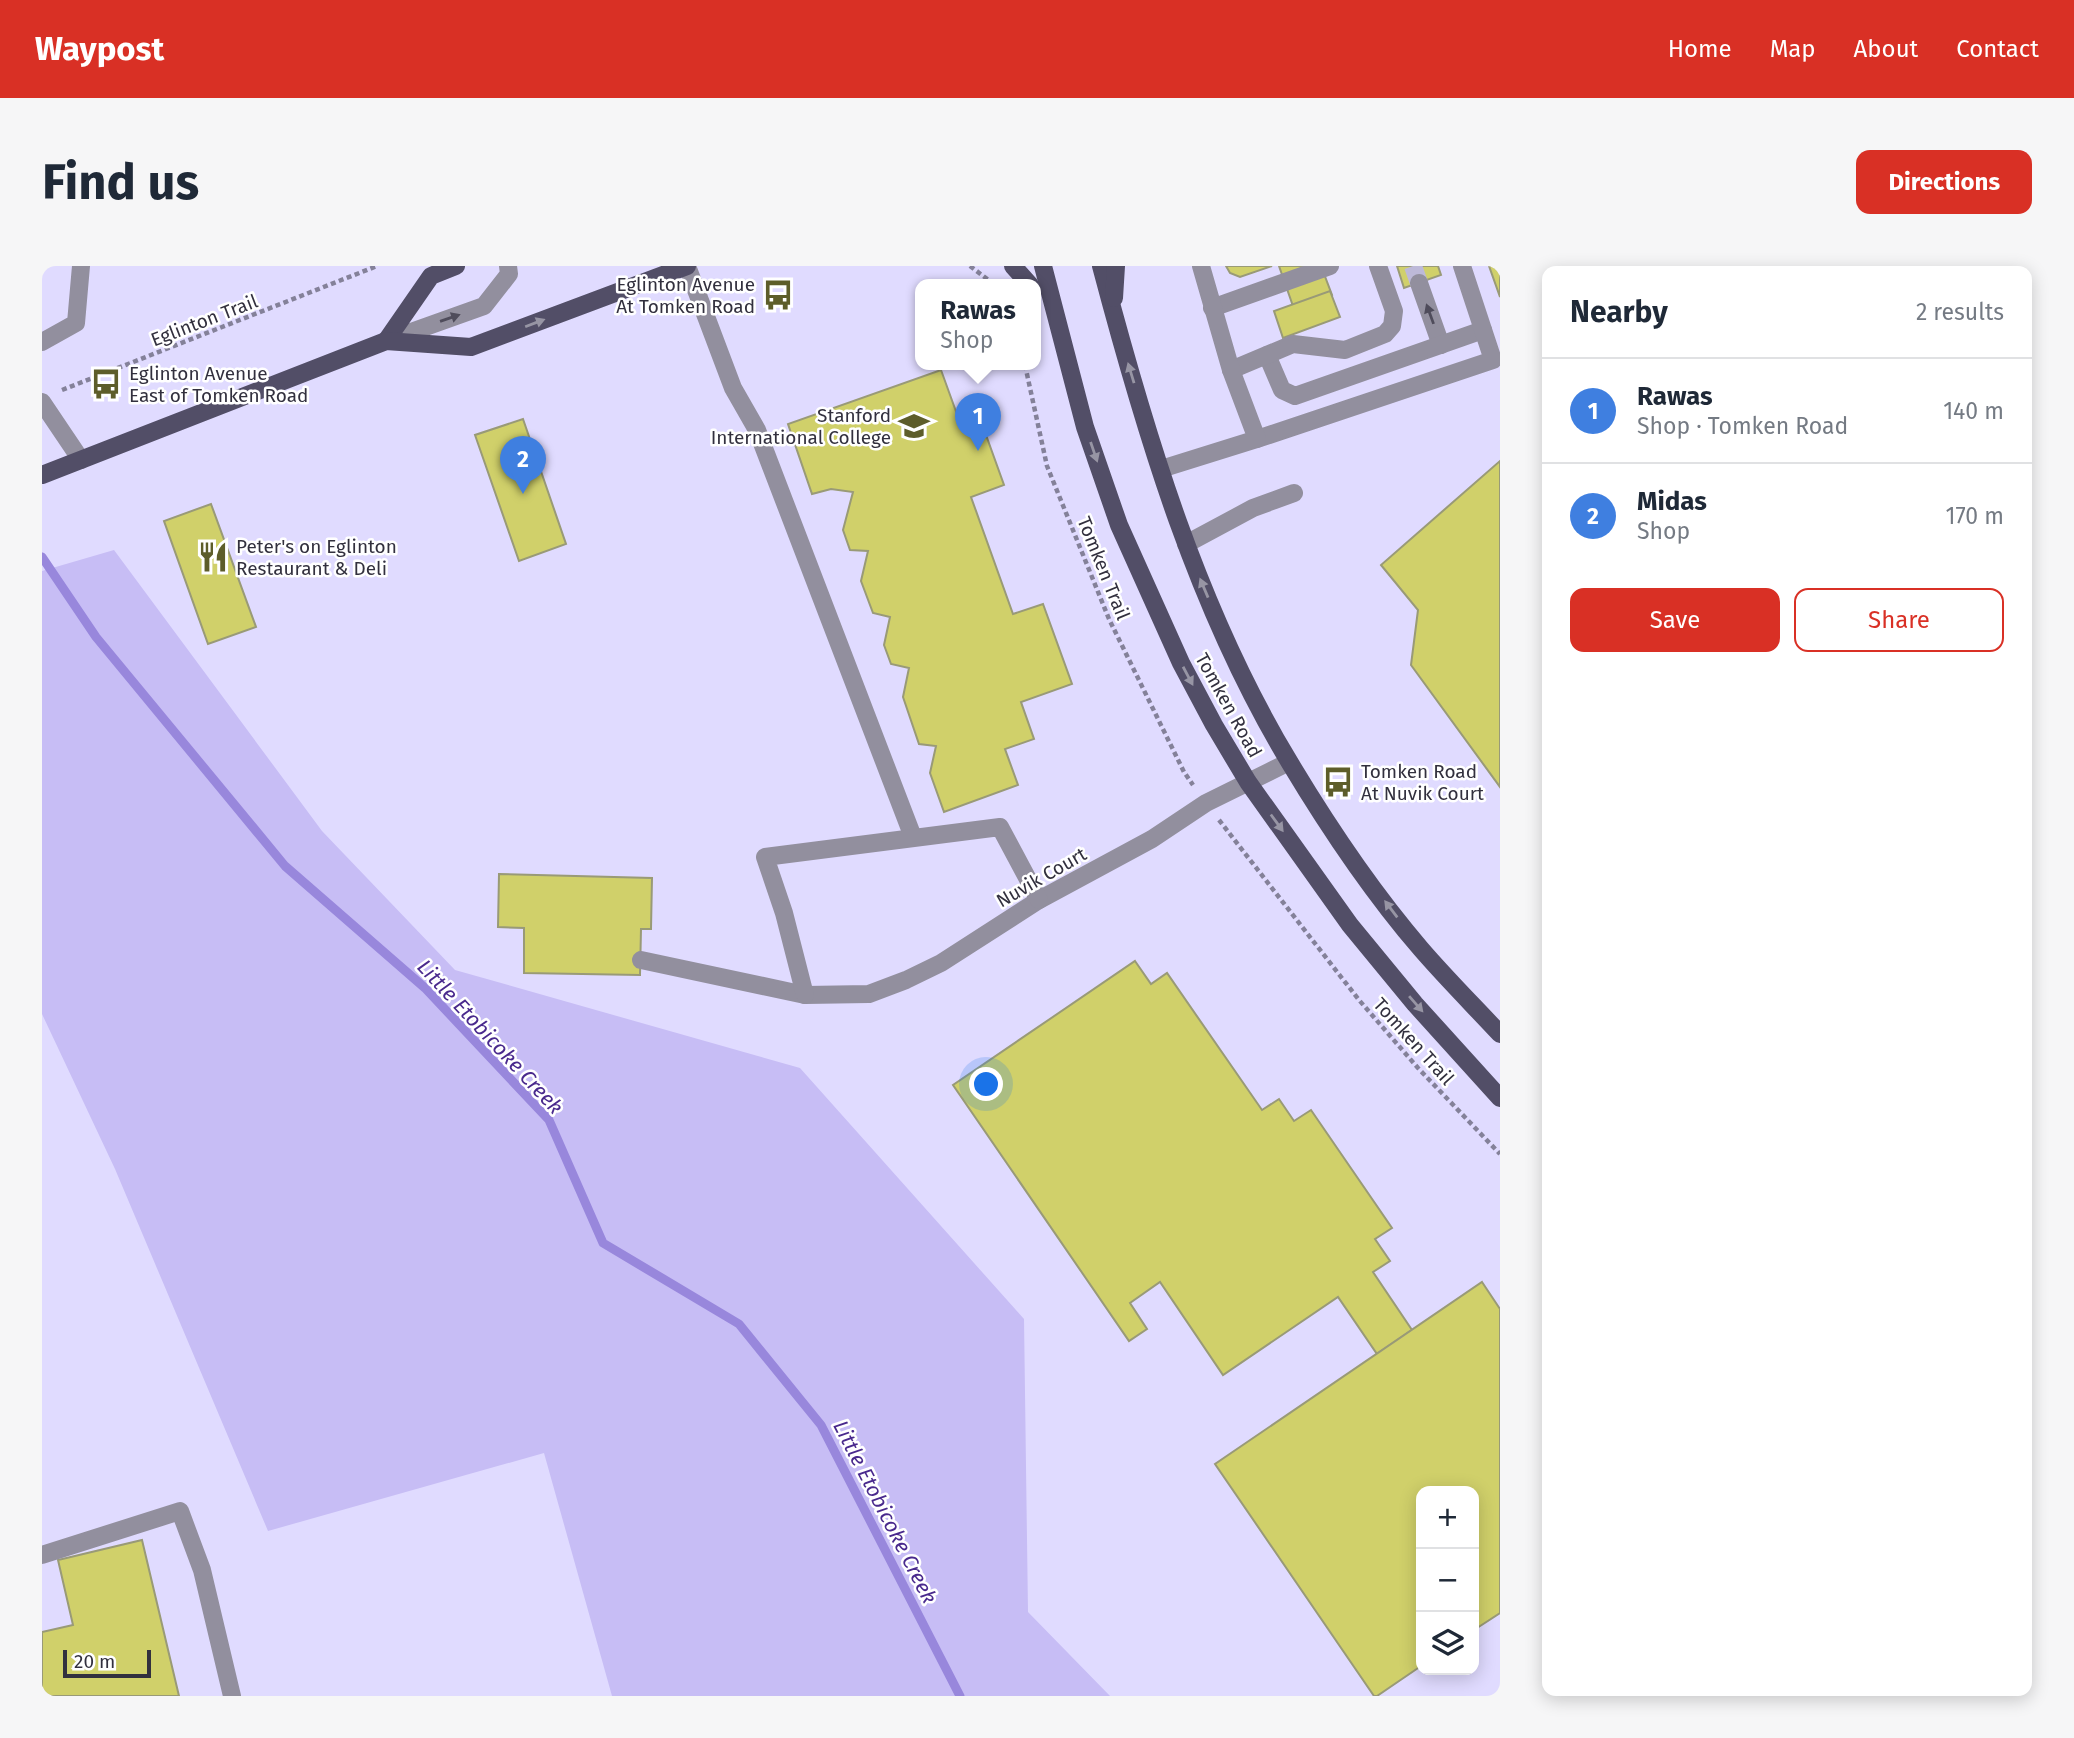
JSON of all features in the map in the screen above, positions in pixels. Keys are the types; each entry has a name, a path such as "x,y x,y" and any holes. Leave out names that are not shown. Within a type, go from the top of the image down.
{"main road":[{"path":"386,341 431,276 456,266"},
{"path":"42,475 386,341 471,347 687,266"},
{"name":"Tomken Road","path":"1043,266 1085,427 1119,525 1181,663 1214,725 1248,782 1350,925 1415,1004 1500,1098"},
{"name":"Tomken Road","path":"1101,266 1113,315 1186,544 1231,651 1289,762 1345,850 1420,948 1500,1034"},
{"path":"1113,315 1116,266"},
{"path":"1041,298 1056,315"}],"street":[{"path":"42,342 76,323 81,266"},
{"path":"386,341 484,306 509,274 508,266"},
{"path":"687,266 733,388 757,430 913,837"},
{"path":"1201,266 1231,370 1257,439"},
{"path":"1212,308 1330,266"},
{"path":"1231,370 1296,344 1345,350 1385,334 1392,326 1394,312 1378,266"},
{"path":"1161,469 1493,360 1462,266"},
{"path":"1419,282 1441,345"},
{"path":"1267,355 1282,390 1295,396 1483,330"},
{"path":"42,402 81,460"},
{"path":"1186,544 1253,508 1294,493"},
{"name":"Nuvik Court","path":"641,960 805,995 869,994 941,963 1039,900 1153,839 1206,803 1289,762"},
{"path":"805,995 784,913 765,858 1000,828 1039,900"},
{"path":"42,1555 180,1511 202,1570 232,1696"}],"path":[{"name":"Eglinton Trail","path":"59,391 377,266"},
{"path":"970,266 987,279"},
{"name":"Tomken Trail","path":"1027,370 1047,466 1109,619 1184,772"},
{"name":"Tomken Trail","path":"1236,840 1359,1000 1418,1068 1500,1154"}],"shaded area":[{"path":"114,550 322,831 455,970 800,1068 1024,1319 1028,1612 1110,1696 612,1696 544,1453 268,1531 115,1169 42,1014 42,571"}],"building":[{"path":"1226,266 1272,266 1240,277 1230,273"},
{"path":"1279,266 1321,266 1332,295 1294,309"},
{"path":"1397,266 1438,266 1441,275 1404,288"},
{"path":"1489,266 1500,266 1500,297"},
{"path":"1330,291 1340,317 1283,338 1274,311"},
{"path":"941,370 958,417 977,410 1004,485 971,497 1013,614 1043,604 1072,684 1021,702 1034,739 1005,749 1018,785 944,812 930,773 936,746 919,744 903,697 909,668 891,664 884,645 890,617 873,613 861,581 868,551 850,550 843,530 853,492 831,489 812,494 788,424"},
{"path":"523,419 566,544 519,561 475,435"},
{"path":"1500,461 1500,787 1411,665 1418,610 1381,565"},
{"path":"211,504 256,627 208,644 164,521"},
{"path":"499,874 652,878 651,929 641,929 640,975 524,973 524,928 498,927"},
{"path":"1135,961 1151,984 1167,973 1262,1110 1279,1099 1294,1121 1311,1110 1392,1228 1375,1239 1390,1261 1373,1272 1412,1330 1377,1354 1338,1297 1223,1375 1160,1282 1130,1303 1147,1329 1129,1341 953,1085"},
{"path":"1482,1282 1500,1309 1500,1613 1479,1627 1479,1486 1416,1486 1416,1669 1377,1696 1374,1696 1215,1464"},
{"path":"142,1540 179,1696 42,1696 42,1632 73,1625 58,1560"}],"waterway":[{"name":"Little Etobicoke Creek","path":"42,557 96,637 285,866 425,988 549,1120 603,1243 739,1324 821,1425 960,1696"}],"tunnel":[{"path":"1413,266 1419,283"}],"place":[{"name":"Eglinton Avenue At Tomken Road","path":"778,295"},
{"name":"Eglinton Avenue East of Tomken Road","path":"106,384"},
{"name":"Stanford International College","path":"914,426"},
{"name":"Rawas","path":"978,451"},
{"name":"Midas","path":"523,494"},
{"name":"Peter's on Eglinton Restaurant & Deli","path":"213,557"},
{"name":"Tomken Road At Nuvik Court","path":"1338,782"}]}
